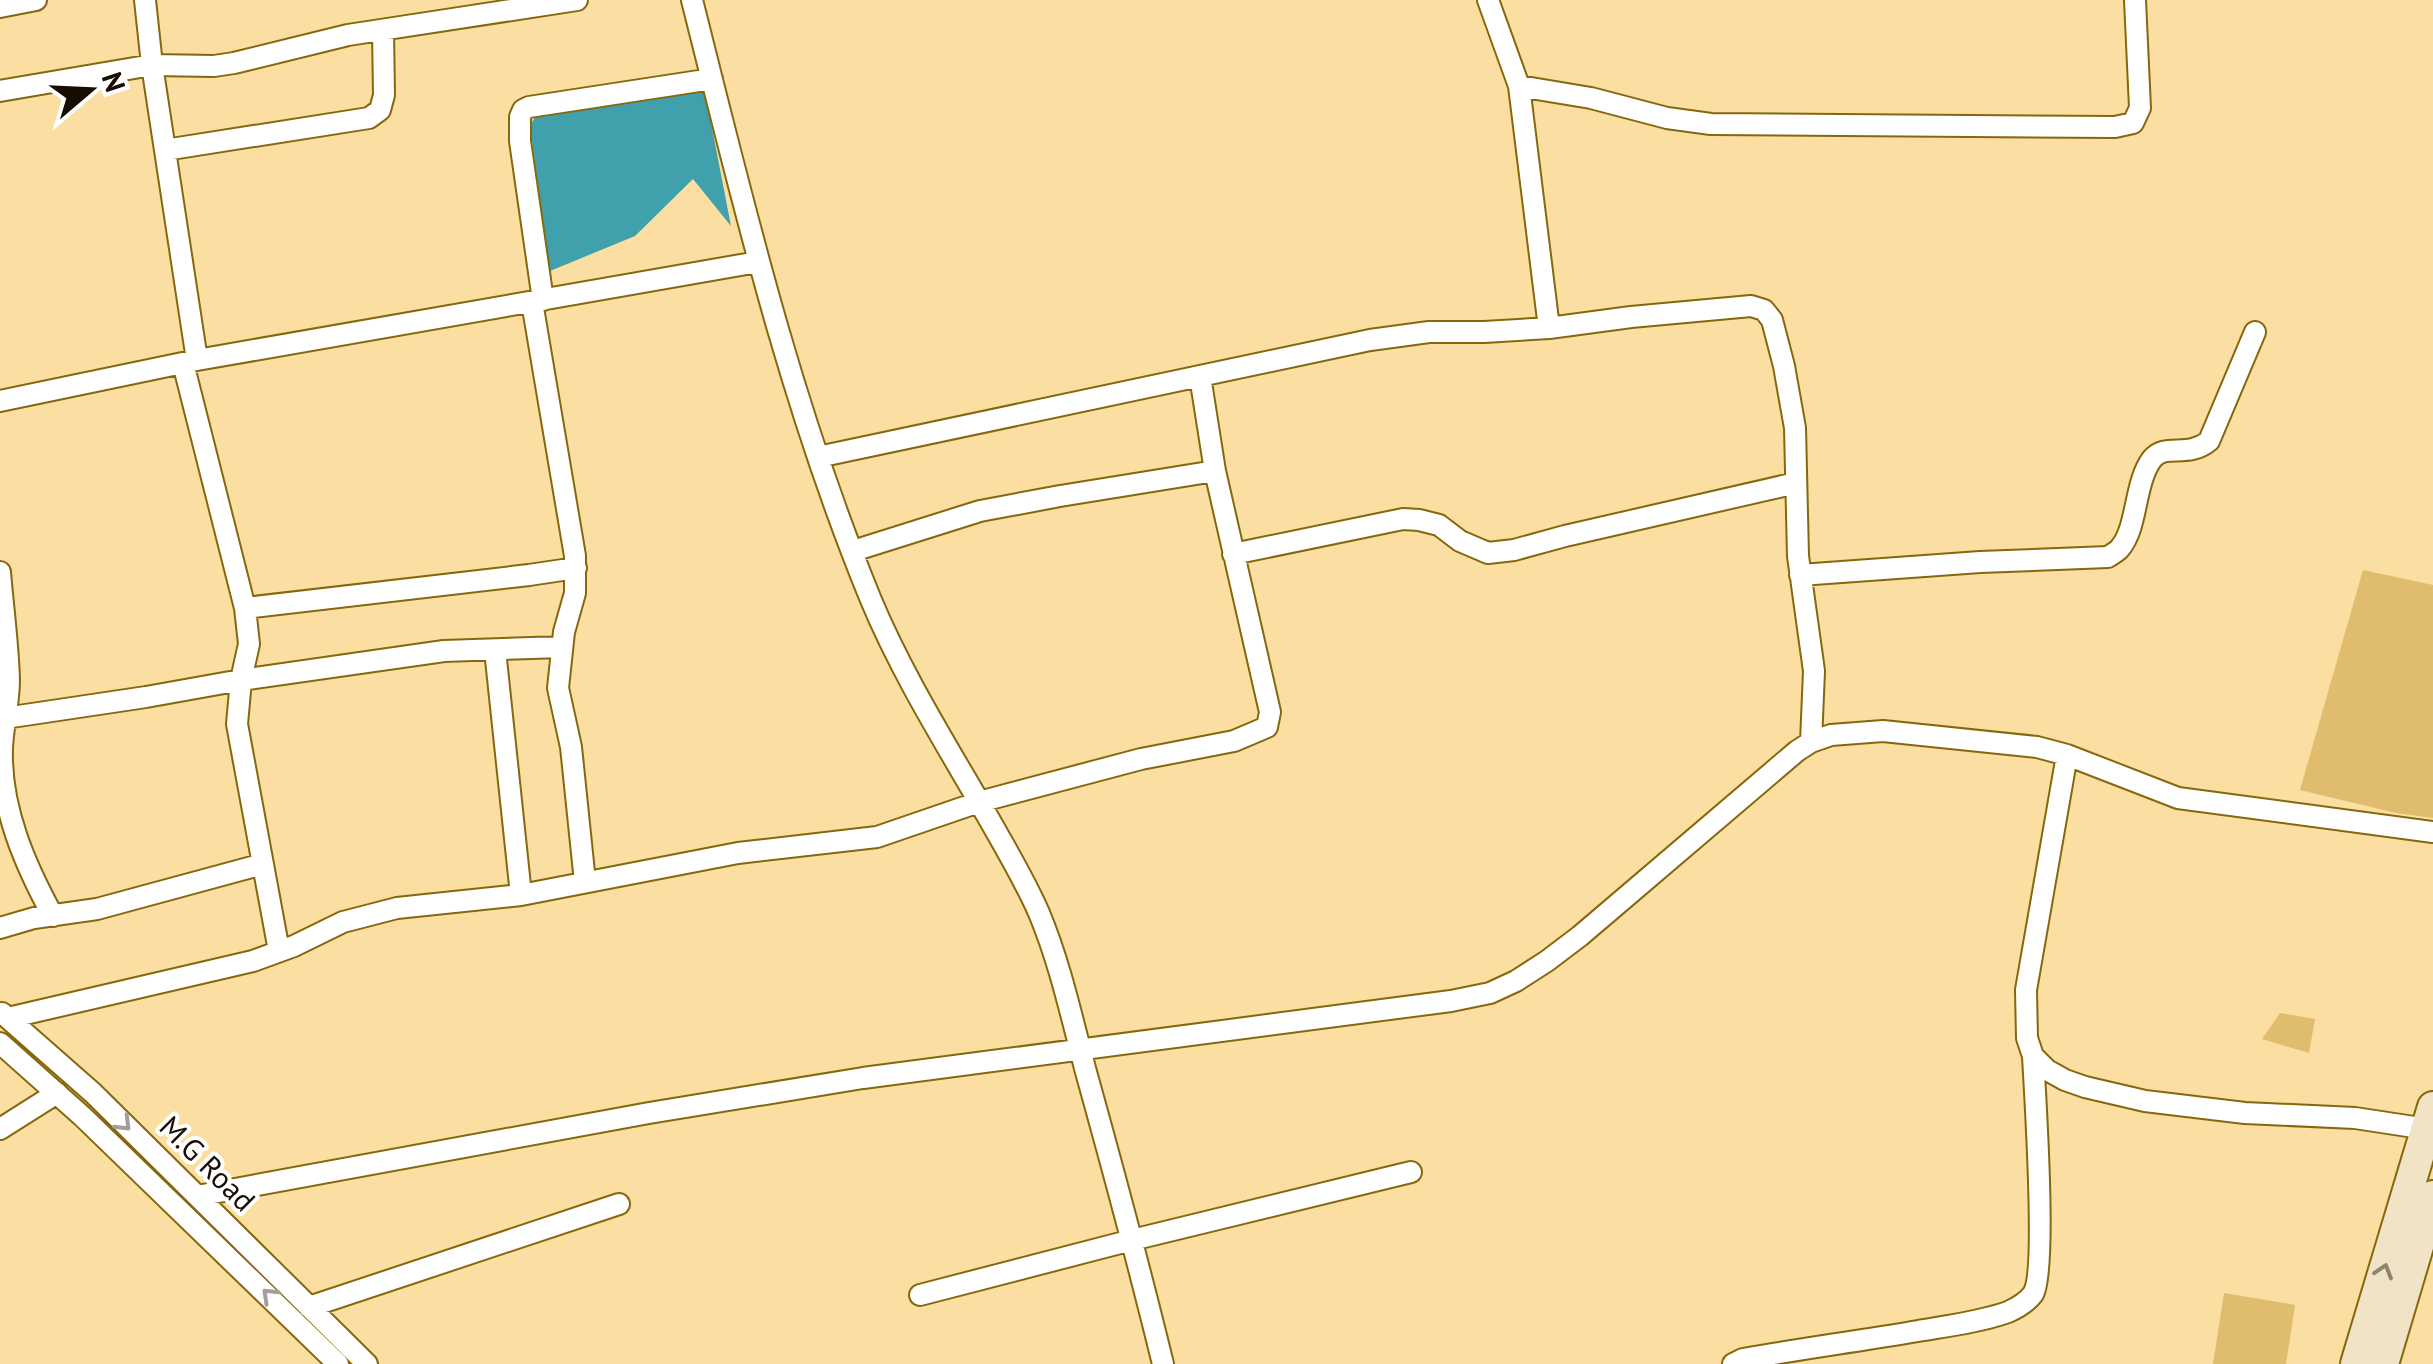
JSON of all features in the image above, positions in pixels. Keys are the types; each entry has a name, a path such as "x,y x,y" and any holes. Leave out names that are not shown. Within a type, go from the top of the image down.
{"main road":[{"path":"2356,1364 2430,1118"},
{"path":"2383,1364 2433,1196"}],"street":[{"path":"0,8 36,0"},
{"path":"145,0 190,362 245,608 250,644 241,680 237,724 279,951"},
{"path":"0,92 152,65 234,63 382,30 577,0"},
{"path":"692,0 758,262 818,457 887,635 1039,914 1080,1049 1164,1364"},
{"path":"1488,0 1519,86 1549,328"},
{"path":"1519,86 1711,124 2115,128 2133,123 2140,108 2135,0"},
{"path":"165,150 369,118 380,110 384,95 382,30"},
{"path":"585,882 570,747 558,688 576,568 538,301 520,117 529,107 712,79"},
{"path":"0,401 190,362 758,262"},
{"path":"818,457 1370,340 1429,332 1549,328 1752,306 1764,310 1772,320 1795,428 1800,574 1814,670 1812,742"},
{"path":"1800,574 2108,557 2121,547 2127,535 2142,481 2155,455 2164,451 2190,452 2209,441 2255,332"},
{"path":"4,1015 229,967 279,951 342,922 397,908 521,895 738,852 877,838 979,802 1141,759 1234,741 1267,727 1270,712 1215,472 1200,376"},
{"path":"852,550 998,507 1215,472"},
{"path":"1233,554 1403,519 1439,525 1460,542 1488,553 1514,550 1796,483"},
{"path":"245,608 576,568"},
{"path":"0,572 9,676 2,768 12,824 32,879 53,916"},
{"path":"5,718 444,651 562,647"},
{"path":"495,650 521,895"},
{"path":"197,1196 863,1078 1490,993 1516,981 1580,936 1761,780 1812,742 1847,732 1883,731 2036,748 2067,754 2178,798 2433,832"},
{"path":"2067,754 2026,990 2027,1038 2034,1056 2046,1070 2065,1080 2146,1101 2246,1113 2430,1118"},
{"path":"0,928 34,918 97,909 262,864"},
{"name":"M.G Road","path":"4,1015 82,1083 367,1364"},
{"name":"M.G Road","path":"0,1043 61,1096 338,1364"},
{"path":"1734,1364 1813,1346 1996,1316 2026,1301 2035,1291 2039,1255 2034,1056"},
{"path":"0,1129 82,1083"},
{"path":"920,1295 1411,1172"},
{"path":"310,1307 619,1204"}],"water":[{"path":"697,87 705,92 731,226 693,179 635,236 550,271 530,126 539,110"}],"building":[{"path":"2363,570 2433,585 2433,818 2300,790"},
{"path":"2280,1013 2315,1019 2309,1053 2262,1039"},
{"path":"2224,1293 2295,1305 2286,1364 2213,1364"}]}
